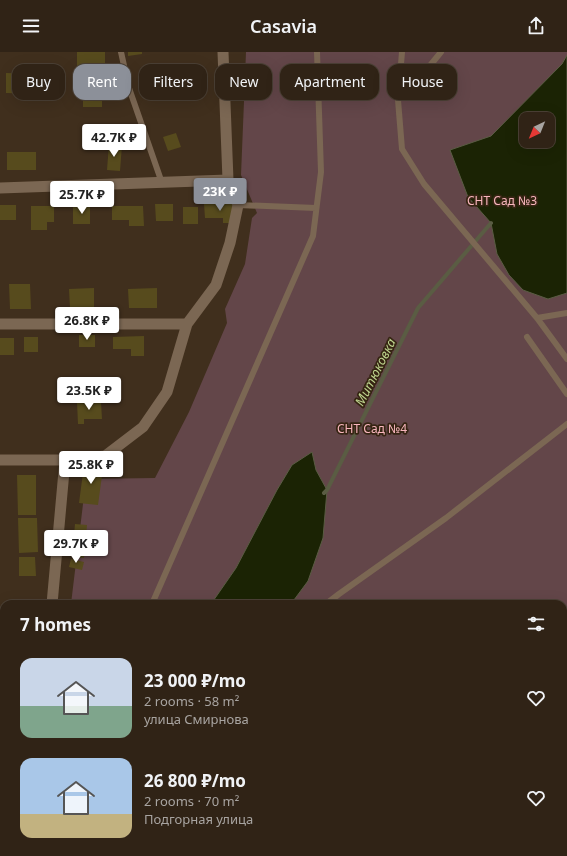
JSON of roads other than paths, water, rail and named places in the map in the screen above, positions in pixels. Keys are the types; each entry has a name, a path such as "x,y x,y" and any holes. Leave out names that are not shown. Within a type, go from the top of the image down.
{"street":[{"path":"0,460 65,460 106,456 143,428 167,392 187,324 216,285 230,244 238,205 228,180 223,52"},
{"path":"0,188 228,180"},
{"path":"0,324 187,324"},
{"path":"52,600 65,460"}],"lane":[{"path":"121,52 128,88 162,183"},
{"path":"154,600 313,236 321,172 317,52"},
{"path":"401,64 402,52"},
{"path":"431,64 441,52"},
{"path":"398,100 402,149 424,184 537,318 567,359"},
{"path":"238,205 316,208"},
{"path":"537,318 567,313"},
{"path":"528,337 567,394"},
{"path":"331,600 446,518 567,424"}],"waterway":[{"name":"Митюковка","path":"324,493 327,490 418,308 491,223"}],"park label":[{"name":"СНТ Сад №3","path":"502,201"},
{"name":"СНТ Сад №4","path":"372,429"}]}
